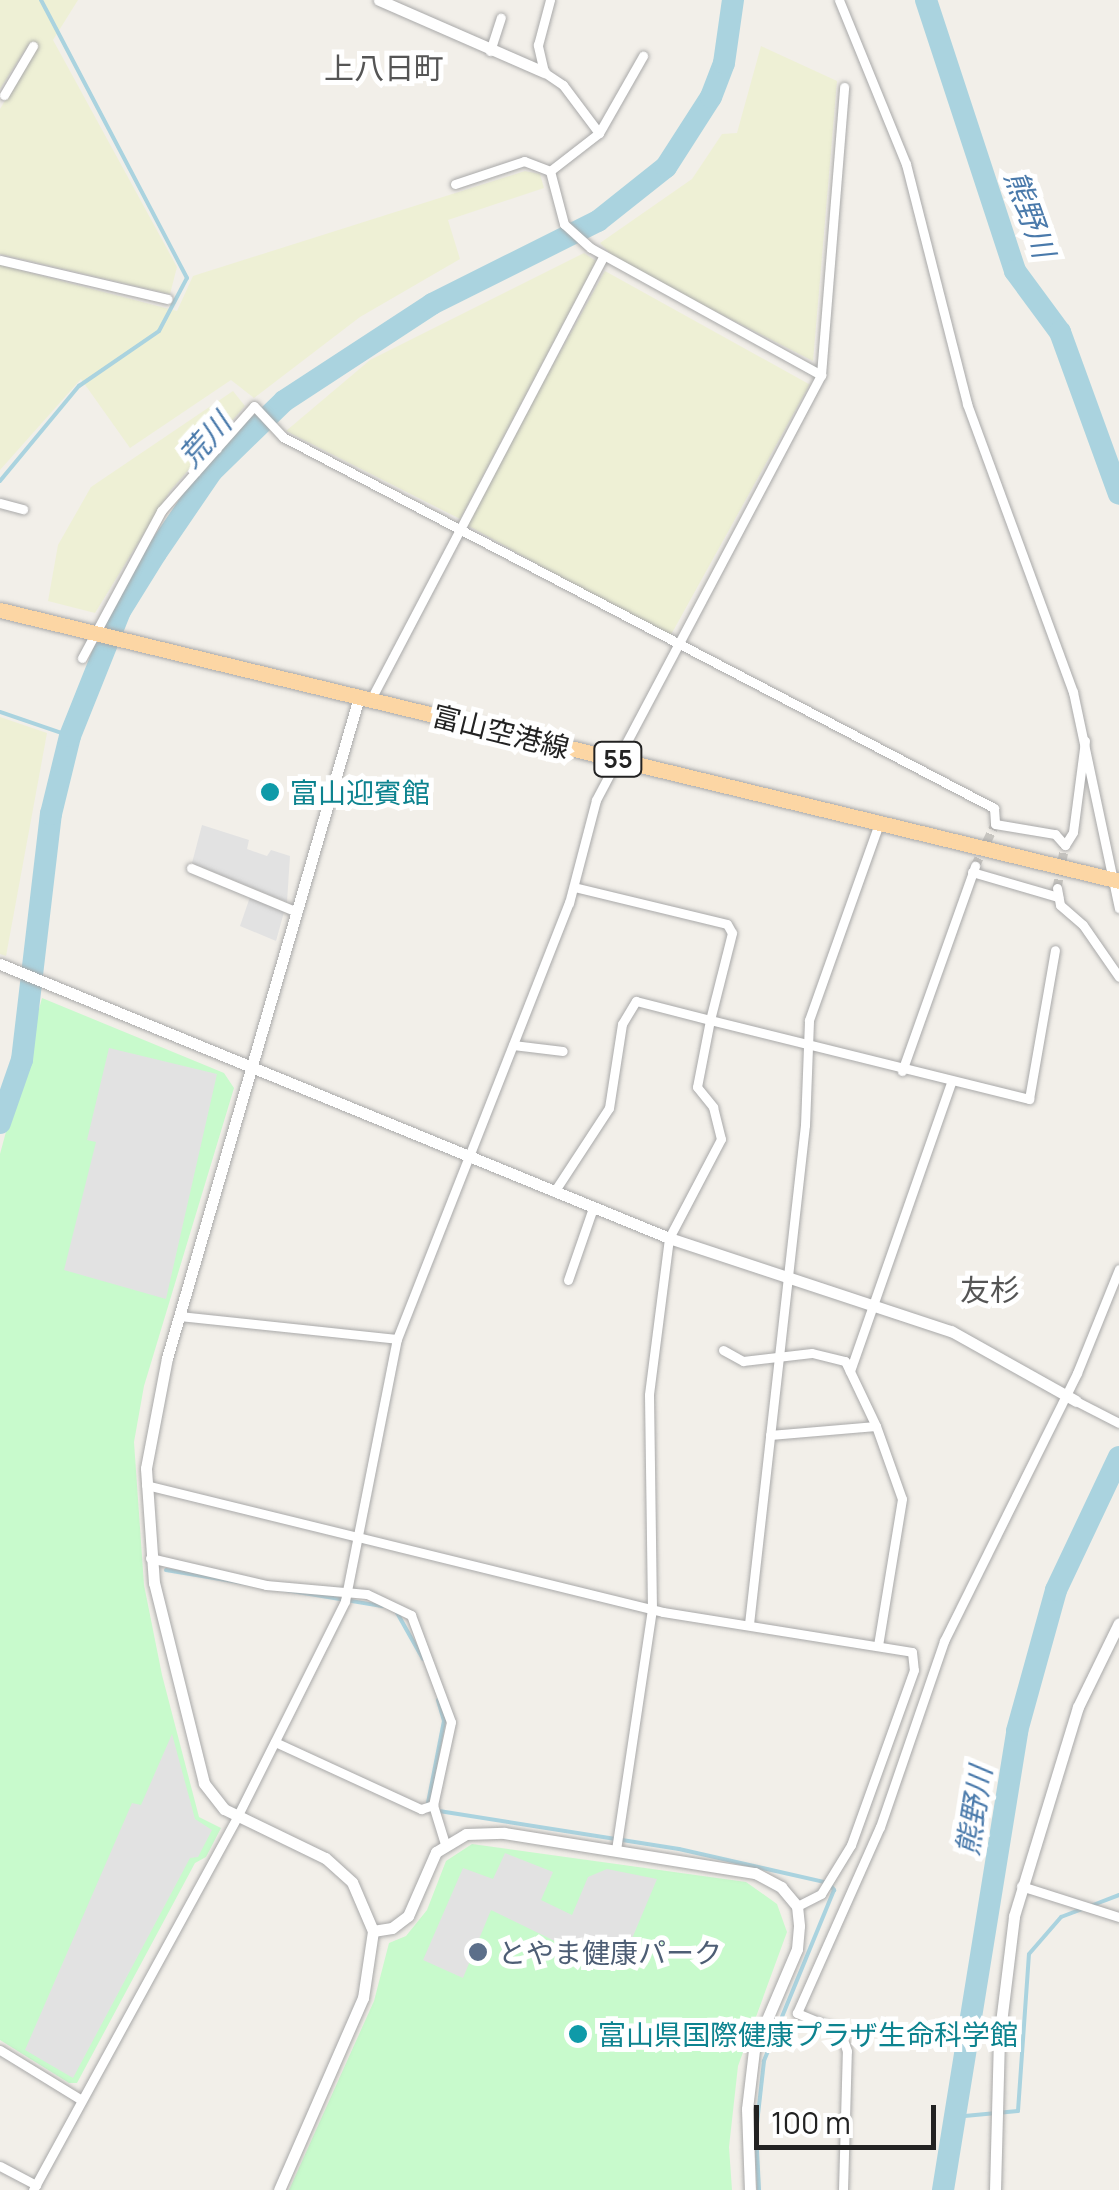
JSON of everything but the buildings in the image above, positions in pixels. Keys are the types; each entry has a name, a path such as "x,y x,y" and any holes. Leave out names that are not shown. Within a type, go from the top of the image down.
{"main road":[{"name":"富山空港線","path":"0,610 1117,880"}],"street":[{"path":"379,0 544,72 564,85 599,132"},
{"path":"544,72 539,38 550,0"},
{"path":"839,0 906,164 967,404 1085,740 1117,880 1119,908"},
{"path":"490,51 502,18"},
{"path":"1,96 33,46"},
{"path":"550,171 599,132 643,56"},
{"path":"0,2166 35,2188 275,1742 346,1594 397,1339 574,887 596,800 822,375 844,87"},
{"path":"455,184 524,162 550,171"},
{"path":"550,171 564,224 591,248 822,375"},
{"path":"278,2190 364,1998 372,1930 368,1906 338,1870 236,1816 215,1799 197,1768 150,1558 146,1485 157,1403 297,912 365,698 460,529 603,257"},
{"path":"0,260 168,299"},
{"path":"82,658 161,510 254,406 282,437 994,808 995,824 1055,834 1064,845 1072,832 1085,740"},
{"path":"0,504 22,509"},
{"path":"749,1624 786,1277 808,1020 879,823"},
{"path":"191,868 297,912"},
{"path":"902,1072 974,869 1058,892 1119,978"},
{"path":"574,887 727,924 732,934 697,1087 713,1106 721,1139 668,1238 649,1395 652,1609 616,1850"},
{"path":"554,1192 609,1108 622,1024 636,1001 808,1049 1029,1099 1055,950"},
{"path":"3,966 668,1238 951,1330 1119,1422"},
{"path":"513,1045 563,1051"},
{"path":"850,1372 878,1306 951,1083"},
{"path":"568,1280 593,1208"},
{"path":"843,2190 847,2051 840,2031 797,2013 880,1827 944,1641 1061,1393 1077,1373 1119,1270"},
{"path":"179,1316 397,1339"},
{"path":"723,1350 743,1361 777,1361 812,1353 845,1362 876,1426 902,1498 878,1646"},
{"path":"770,1435 876,1426"},
{"path":"146,1485 357,1541 652,1609 912,1652 914,1670 851,1845 820,1894 797,1906"},
{"path":"150,1558 266,1585 391,1601 411,1615 450,1722 434,1804 445,1844 408,1916 392,1928 372,1930"},
{"path":"995,2190 999,2039 1022,1886 1078,1708 1119,1623"},
{"path":"275,1742 421,1809 434,1804"},
{"path":"445,1844 495,1833 755,1873 781,1887 797,1906 797,1949 754,2050 747,2110 750,2190"},
{"path":"1022,1886 1119,1917"},
{"path":"0,2050 80,2099"}],"green space":[{"path":"0,0 78,0 53,40 177,267 170,294 0,254 0,109 38,45 30,42 0,89"},
{"path":"761,46 837,81 813,361 620,263 600,243 692,179 722,134 737,133"},
{"path":"525,171 540,174 544,188 448,220 460,259 360,317 254,398 231,380 130,448 81,379 0,470 0,265 177,311 193,276"},
{"path":"584,253 596,261 460,519 286,431 370,360"},
{"path":"605,271 810,384 670,637 465,524"},
{"path":"233,391 245,406 170,491 95,613 48,601 58,545 91,487"},
{"path":"0,717 47,733 6,956 0,954"},
{"path":"42,998 224,1073 234,1088 144,1386 134,1442 144,1585 162,1675 199,1817 221,1828 206,1857 195,1863 77,2083 69,2083 0,2040 0,1154"},
{"path":"472,1844 746,1882 777,1904 787,1932 738,2066 729,2147 732,2190 289,2190 374,2001 389,1943 406,1936 427,1910 446,1861"}],"shaded area":[{"path":"202,825 249,840 247,849 267,856 271,850 290,856 287,902 192,863"},
{"path":"250,897 284,912 276,941 240,926"},
{"path":"109,1048 217,1074 166,1299 64,1270 96,1142 87,1140"},
{"path":"172,1734 195,1819 212,1830 198,1857 190,1858 73,2078 25,2050 132,1803 141,1805"},
{"path":"505,1853 553,1872 541,1900 572,1915 588,1877 607,1869 657,1879 626,1953 569,1948 491,1910 463,1978 423,1960 463,1868 493,1879"}],"waterway":[{"path":"0,481 79,386 159,331 187,278 41,0"},
{"name":"荒川","path":"0,1123 22,1060 51,814 70,736 120,611 156,553 212,471 284,401 432,304 598,221 666,167 711,97 724,63 733,0"},
{"name":"熊野川","path":"926,0 1015,271 1060,332 1119,494"},
{"path":"0,712 70,736"},
{"name":"熊野川","path":"943,2190 1017,1731 1056,1590 1119,1457"},
{"path":"166,1570 382,1606"},
{"path":"396,1611 423,1659"},
{"path":"428,1803 444,1721 438,1700"},
{"path":"439,1811 679,1849 829,1883 834,1890 764,2061 756,2132 759,2190"},
{"path":"1093,1905 1119,1895"},
{"path":"954,2117 1018,2111 1029,1954 1061,1917 1084,1908"}],"tunnel":[{"path":"975,866 995,824"},
{"path":"1057,888 1065,845"}],"place":[{"name":"富山迎賓館","path":"270,792"},
{"name":"とやま健康パーク","path":"478,1952"},
{"name":"富山県国際健康プラザ生命科学館","path":"578,2034"}],"district":[{"name":"上八日町","path":"384,68"},
{"name":"友杉","path":"990,1290"}]}
